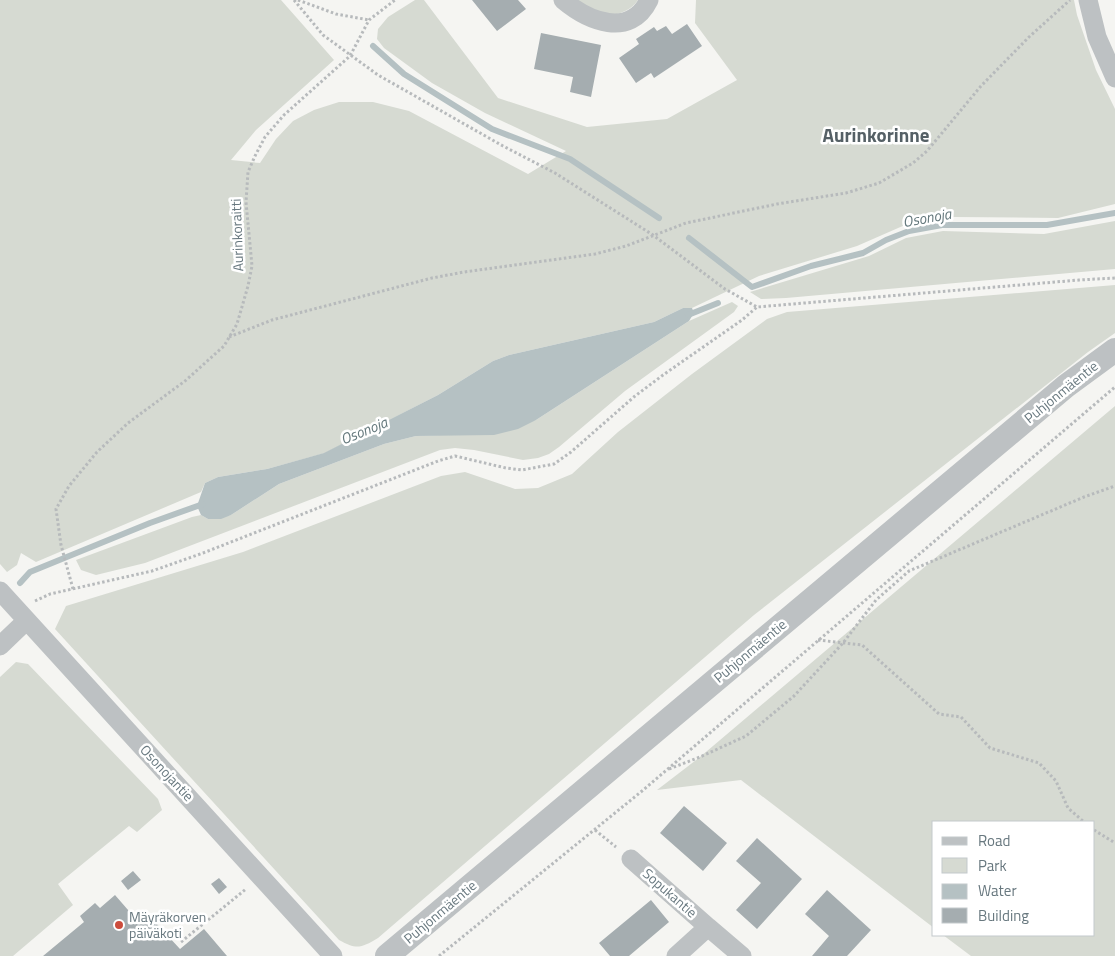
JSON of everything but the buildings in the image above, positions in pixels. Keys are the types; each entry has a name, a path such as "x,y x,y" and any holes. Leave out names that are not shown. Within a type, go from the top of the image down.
{"street":[{"path":"562,0 574,10 593,19 610,24 625,22 639,13 649,0"},
{"path":"1088,0 1097,37 1115,78"},
{"name":"Puhjonmäentie","path":"387,956 1066,386 1115,350"},
{"name":"Osonojantie","path":"0,591 333,956"},
{"path":"0,646 23,617"},
{"name":"Sopukantie","path":"631,859 742,956"},
{"name":"Sopukantie","path":"676,956 708,927"}],"path":[{"path":"294,0 323,35 378,75 554,173 653,235 725,289 757,307 1115,278"},
{"path":"298,0 336,14 369,20"},
{"name":"Aurinkoraitti","path":"73,589 61,545 56,509 70,486 97,452 128,423 185,381 224,346 237,324 252,266 246,202 248,172 255,156 265,137 284,115 350,56 369,20 395,0"},
{"path":"229,337 272,320 432,278 595,254 626,246 686,223 862,189 879,184 897,174 927,151 981,86 1029,37 1070,0"},
{"path":"23,617 28,604 50,594 152,571 203,554 420,468 455,456 522,470 554,464 656,380 742,320 757,307"},
{"path":"440,956 595,830 1115,387"},
{"path":"667,769 700,758 746,736 794,696 843,642 876,600 909,571 1084,497 1115,486"},
{"path":"818,640 862,645 939,714 961,717 990,748 1039,763 1056,781 1068,808 1083,821"},
{"path":"595,830 631,859"},
{"path":"1095,831 1115,843"},
{"path":"181,942 251,884"}],"green space":[{"path":"0,0 281,0 334,60 256,130 231,160 260,163 276,139 293,121 314,110 339,102 373,102 409,111 528,174 566,151 485,113 432,83 384,48 377,39 378,29 388,17 415,0 424,0 498,98 587,127 667,119 737,80 695,23 696,0 1074,0 1077,15 1096,70 1115,109 1115,204 1058,218 954,217 905,225 857,246 759,276 692,308 683,308 654,322 509,355 493,361 438,395 325,453 267,469 218,477 205,483 201,492 36,562 21,553 17,565 7,572 0,564"},
{"path":"574,0 638,0 626,11 610,15 599,13"},
{"path":"1115,221 1115,269 786,298 761,299 750,292 869,256 906,238 943,231 1044,234"},
{"path":"1115,285 1115,333 1088,352 754,615 378,938 363,946 350,945 339,940 55,629 66,606 243,552 441,476 465,472 515,489 538,488 572,474 618,432 692,374 767,319 787,312"},
{"path":"732,302 738,306 734,312 625,391 549,454 523,460 474,450 455,448 440,450 145,563 96,575 81,570 76,560 192,517 201,515 208,519 231,515 279,484 384,444 416,436 440,435 536,420 689,321"},
{"path":"1115,406 1115,956 971,956 944,936 1095,936 1095,821 932,821 932,926 741,780 657,790 700,757"},
{"path":"16,662 28,664 158,799 162,810 137,832 129,826 58,884 73,905 13,956 0,956 0,677"}],"water":[{"path":"683,308 692,308 694,313 689,321 536,420 518,429 494,435 416,436 384,444 279,484 231,515 221,519 208,519 201,515 197,506 205,483 218,477 267,469 324,453 438,395 493,361 509,355 654,322"}],"waterway":[{"path":"373,46 404,74 492,129 570,159 659,218"},
{"name":"Osonoja","path":"689,238 752,287 811,266 863,253 886,240 909,231 942,225 1047,225 1115,213"},
{"name":"Osonoja","path":"688,315 718,303"},
{"name":"Osonoja","path":"20,583 30,572 150,523 203,504"}],"place":[{"name":"Mäyräkorven päiväkoti","path":"119,925"}],"district":[{"name":"Aurinkorinne","path":"876,135"}]}
